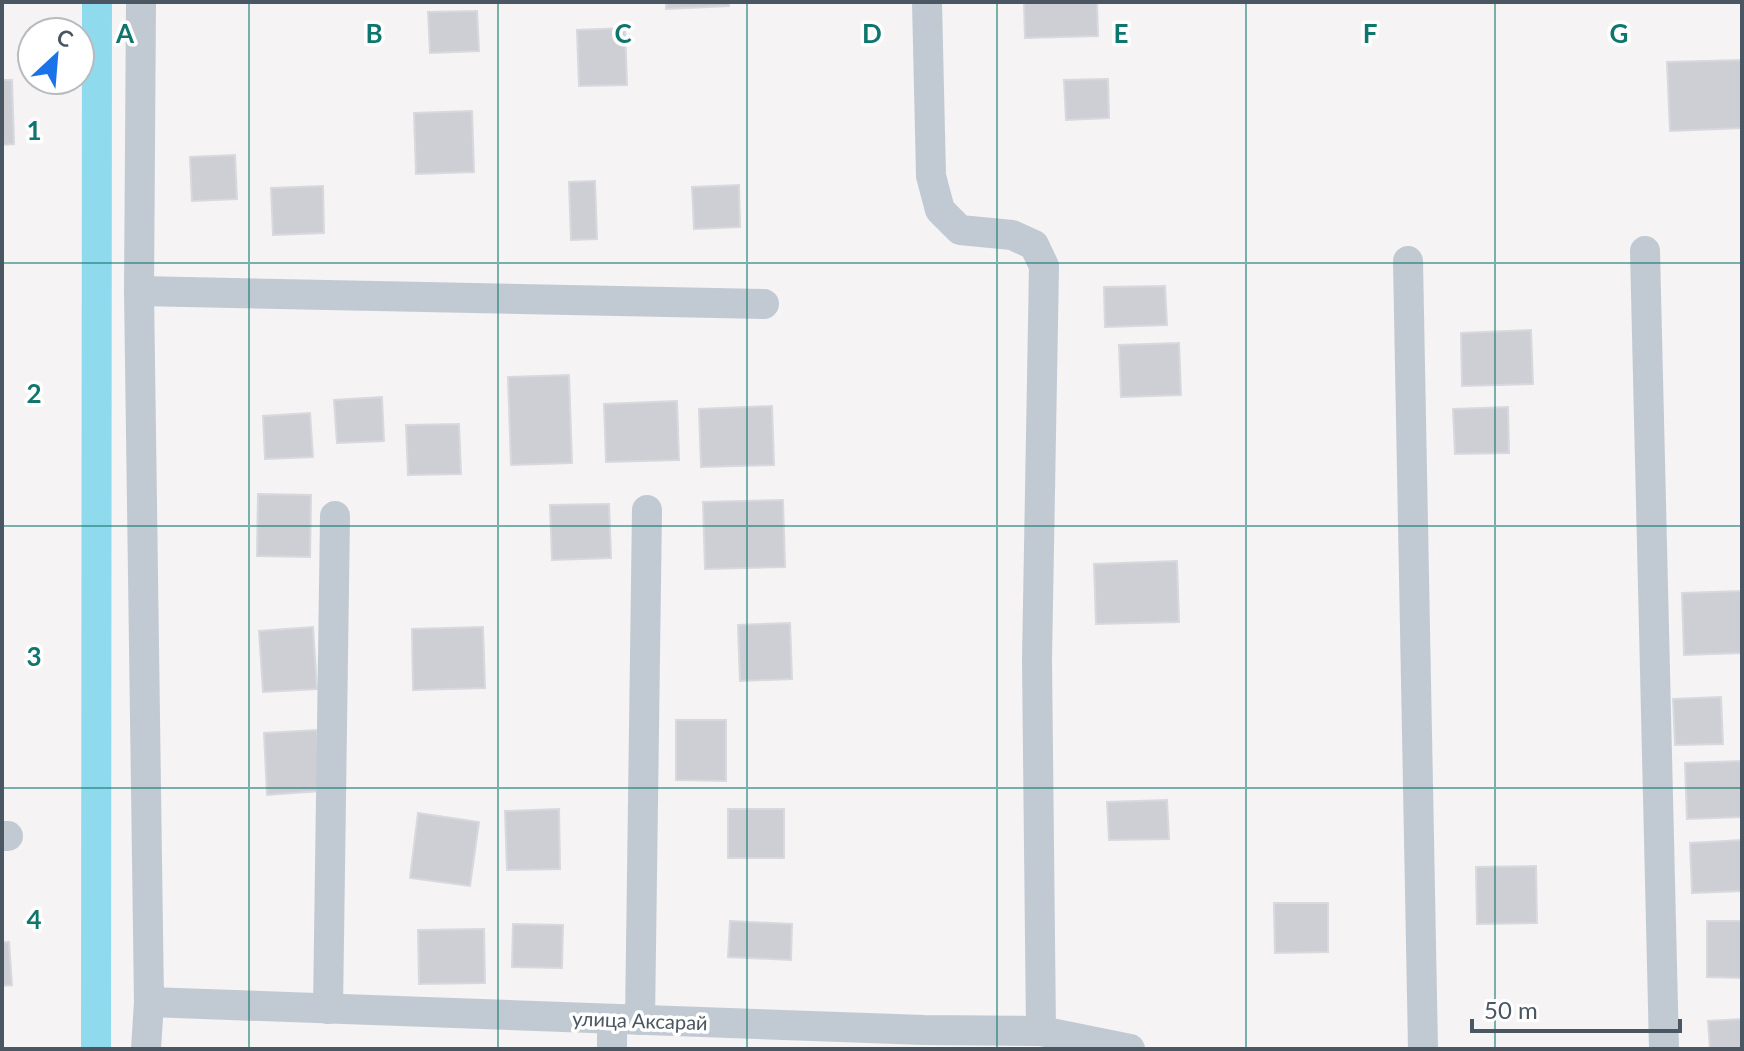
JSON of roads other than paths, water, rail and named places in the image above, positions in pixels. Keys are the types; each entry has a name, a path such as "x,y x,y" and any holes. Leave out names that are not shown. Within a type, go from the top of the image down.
{"street":[{"path":"141,2 139,291 149,1002 146,1049"},
{"path":"927,2 931,176 940,210 960,230 1012,235 1034,245 1044,266 1037,660 1041,1031"},
{"path":"1645,251 1664,1049"},
{"path":"1408,261 1423,1049"},
{"path":"139,291 764,304"},
{"path":"612,1049 626,1019 647,510"},
{"path":"328,1009 335,516"},
{"name":"улица Аксарай","path":"149,1002 626,1019 925,1040 1041,1031 1130,1049"}],"waterway":[{"path":"96,1049 97,2"}]}
